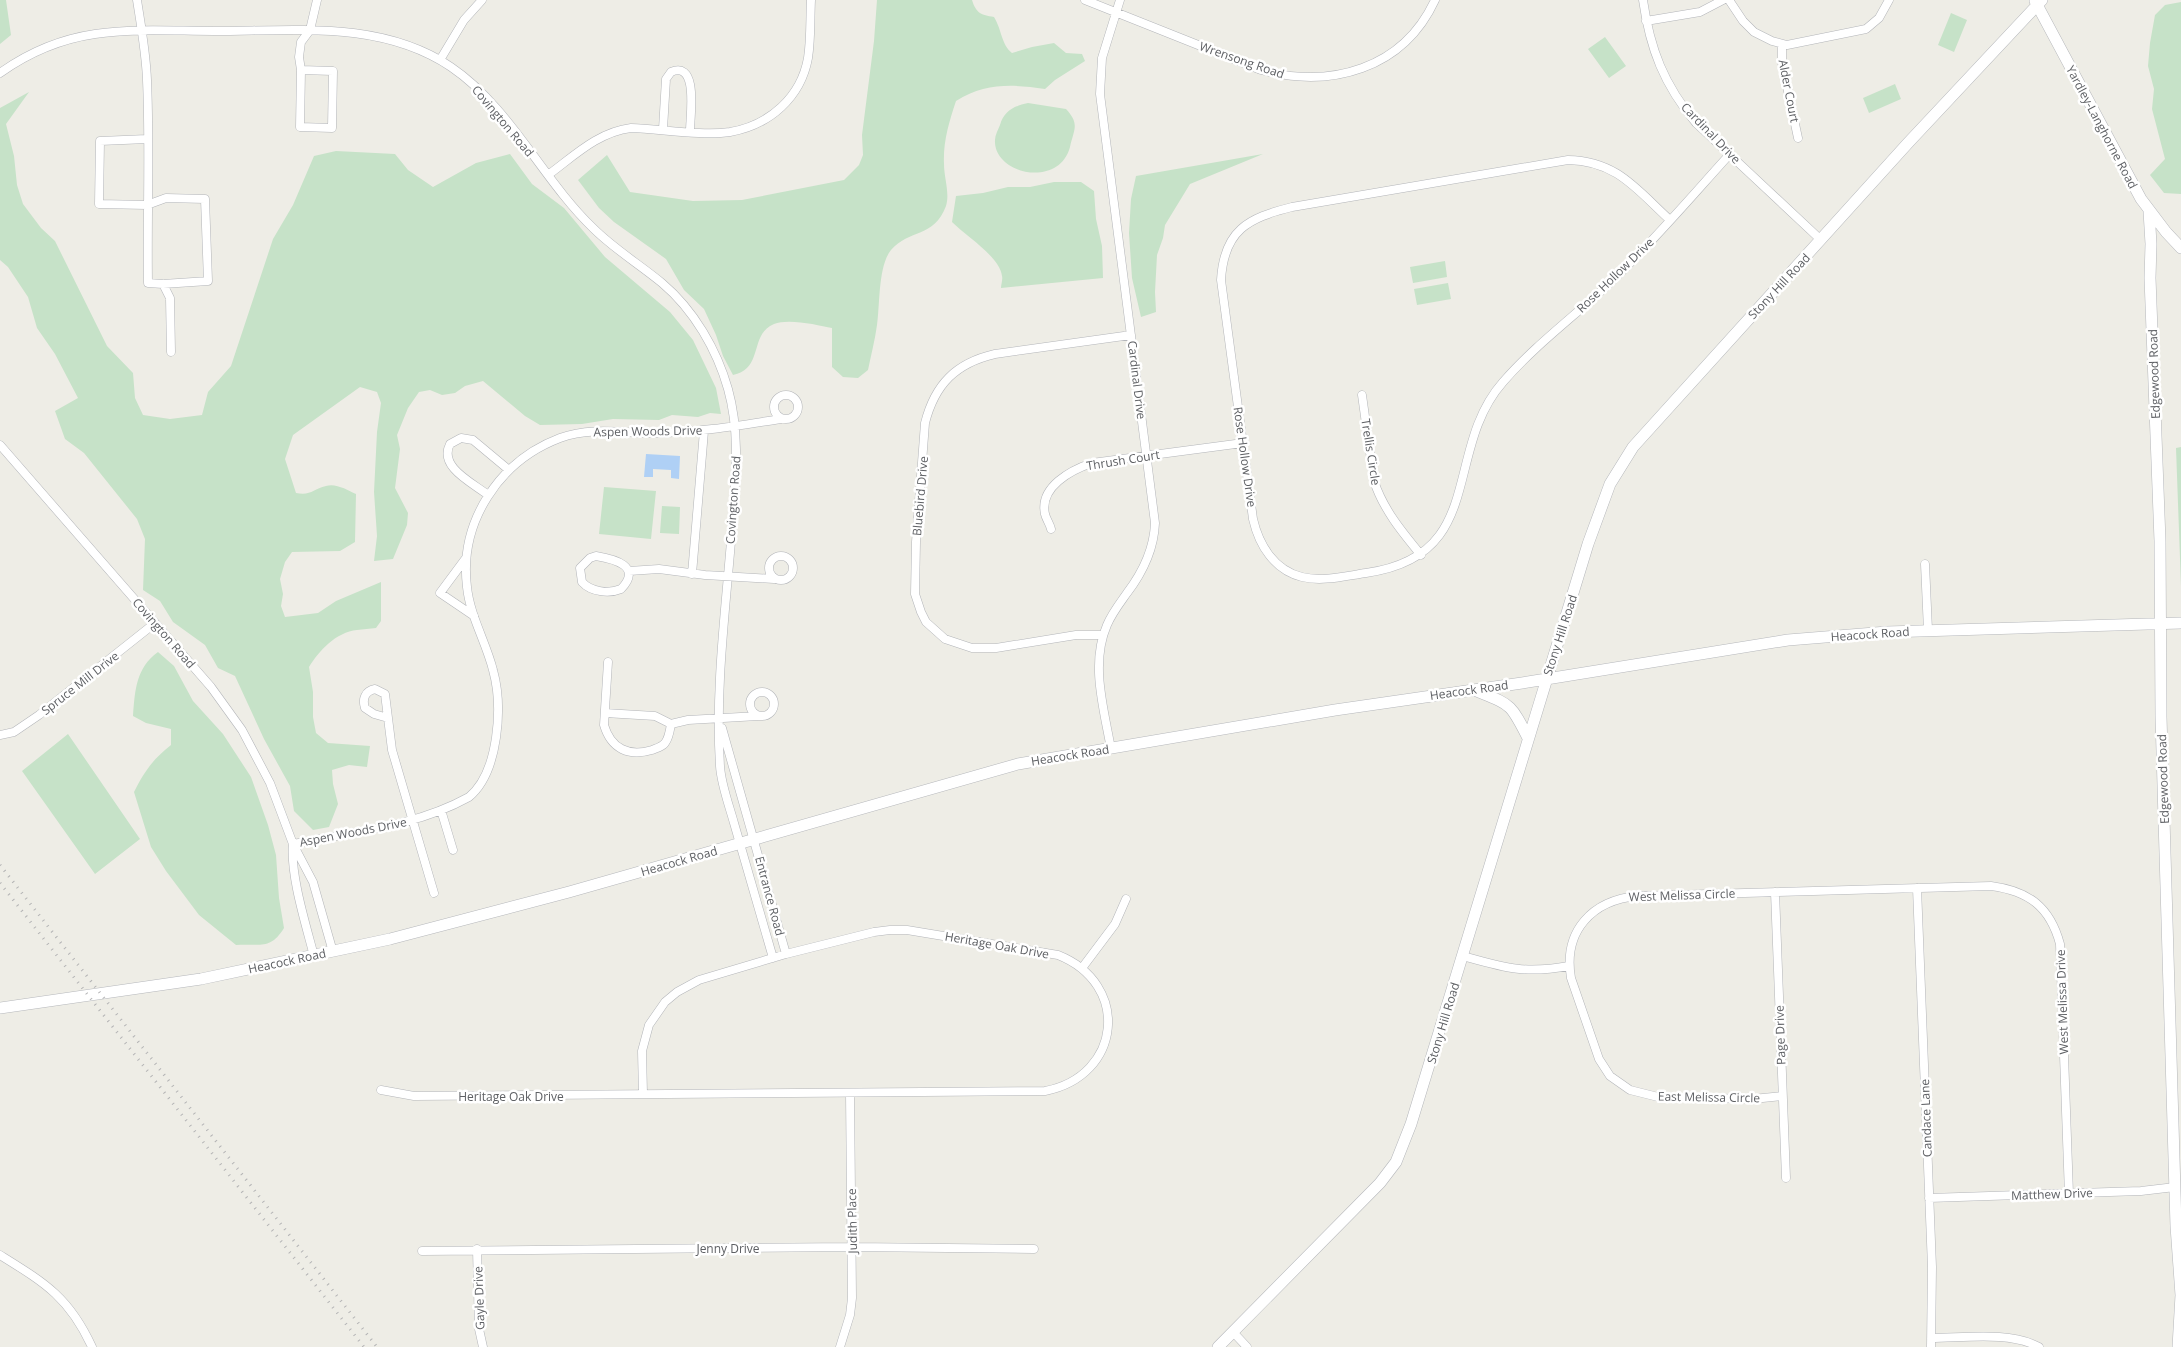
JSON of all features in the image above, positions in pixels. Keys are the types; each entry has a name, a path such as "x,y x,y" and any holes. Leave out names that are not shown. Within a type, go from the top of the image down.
{"street":[{"path":"137,0 147,79 147,139 147,205 148,283 163,284 208,280 205,199 166,198 147,205 99,204 100,141 147,139"},
{"path":"301,70 333,71 332,128 300,127 301,70 299,56 301,42 310,30 317,0"},
{"path":"440,60 461,25 482,0"},
{"path":"548,175 607,133 631,128 725,132 753,126 772,116 789,100 803,76 808,57 811,0"},
{"name":"Wrensong Road","path":"1085,0 1261,70 1282,76 1306,78 1325,77 1355,71 1387,56 1416,31 1435,0"},
{"name":"Cardinal Drive","path":"1111,749 1101,691 1099,664 1103,635 1116,608 1145,565 1154,534 1154,504 1146,457 1100,94 1102,58 1114,12 1120,0"},
{"name":"Cardinal Drive","path":"1643,0 1654,52 1671,90 1696,123 1821,240"},
{"path":"1646,21 1700,12 1723,0"},
{"path":"1729,0 1754,32 1782,44 1794,44 1866,28 1879,18 1889,0"},
{"name":"Yardley-Langhorne Road","path":"2038,2 2123,169 2148,210 2181,248"},
{"name":"Stony Hill Road","path":"1218,1347 1372,1192 1396,1162 1412,1124 1546,679 1598,517 1610,484 1620,465 1633,447 1682,391 2038,2"},
{"name":"Covington Road","path":"0,73 32,54 71,39 94,34 141,30 310,30 358,33 409,46 440,60 482,92 589,225 615,248 661,282 692,316 721,367 733,408 736,426 736,468 719,718 720,770 740,844"},
{"name":"Alder Court","path":"1782,44 1782,63 1798,138"},
{"path":"663,129 666,79 672,72 680,70 686,72 691,80 690,131"},
{"name":"Rose Hollow Drive","path":"1670,220 1610,169 1586,161 1568,160 1292,207 1255,218 1230,243 1223,262 1221,280 1256,529 1268,554 1282,568 1302,577 1327,579 1392,568 1421,555 1437,540 1451,516 1479,423 1496,391 1517,366 1620,273 1670,220 1730,154"},
{"name":"Edgewood Road","path":"2148,210 2151,244 2150,269 2160,532 2162,765 2180,1295 2178,1347"},
{"path":"163,284 170,298 171,352"},
{"name":"Bluebird Drive","path":"1103,635 1076,635 996,648 978,649 957,645 945,639 926,622 915,594 916,542 925,423 930,405 943,383 953,373 974,360 996,354 1131,335"},
{"name":"Trellis Circle","path":"1362,395 1374,481 1378,493 1404,535 1421,555"},
{"path":"736,426 781,419"},
{"name":"Aspen Woods Drive","path":"293,844 342,834 374,830 412,820 459,802 476,792 485,778 493,755 498,700 493,668 474,616 467,587 466,558 472,528 488,495 509,470 548,443 578,433 603,431 659,433 704,431 736,426"},
{"path":"692,574 704,431"},
{"path":"488,495 451,466 447,456 450,444 461,438 473,440 509,470"},
{"name":"Thrush Court","path":"1051,529 1045,515 1046,504 1055,484 1065,475 1092,463 1243,443"},
{"name":"Covington Road","path":"0,445 211,687 242,730 270,784 293,844 313,882 333,952"},
{"path":"596,556 620,561 629,571 624,586 613,591 593,590 587,587 582,582 580,573 584,562 596,556"},
{"name":"Aspen Woods Drive","path":"466,558 440,594 474,616"},
{"path":"1925,564 1928,630"},
{"path":"629,571 659,569 692,574 774,579"},
{"name":"Spruce Mill Drive","path":"0,735 20,728 39,715 155,623"},
{"name":"Heacock Road","path":"0,1008 201,979 333,952 488,914 869,807 990,770 1344,708 1546,679 1788,640 1928,630 2181,623"},
{"path":"608,662 604,725 607,733 619,747 629,753 636,754 659,748 666,742 671,724"},
{"path":"1472,690 1507,704 1514,710 1528,738"},
{"path":"605,713 655,716 671,724 719,718 758,716"},
{"name":"Aspen Woods Drive","path":"388,718 392,750 430,874 434,893"},
{"name":"Covington Road","path":"719,718 754,838"},
{"path":"441,810 453,850"},
{"name":"Entrance Road","path":"754,838 786,954"},
{"name":"Covington Road","path":"293,844 292,858 297,889 314,956"},
{"name":"Entrance Road","path":"740,844 773,958"},
{"name":"West Melissa Drive","path":"1775,892 1991,886 2007,888 2029,898 2040,906 2052,922 2060,944 2069,1194"},
{"name":"Candace Lane","path":"1917,888 1932,1267 1931,1347"},
{"name":"West Melissa Circle","path":"1569,966 1572,946 1584,921 1602,906 1613,900 1638,896 1775,892"},
{"name":"Page Drive","path":"1775,892 1786,1178"},
{"path":"1082,968 1115,924 1126,899"},
{"name":"Heritage Oak Drive","path":"381,1090 414,1096 1045,1091 1066,1085 1081,1076 1094,1064 1107,1034 1106,1008 1103,996 1092,977 1082,968 1058,955 908,930 874,932 786,954 699,980 677,992 655,1014 645,1036 642,1058 643,1094"},
{"path":"1463,956 1516,970 1569,966"},
{"name":"East Melissa Circle","path":"1569,966 1571,978 1599,1059 1605,1070 1622,1085 1642,1094 1658,1097 1753,1098 1782,1096"},
{"name":"Judith Place","path":"840,1347 850,1315 852,1298 850,1093"},
{"name":"Matthew Drive","path":"1929,1198 2069,1194 2175,1187"},
{"name":"Jenny Drive","path":"422,1251 852,1247 1034,1249"},
{"name":"Gayle Drive","path":"477,1249 479,1329 483,1347"},
{"path":"0,1255 54,1291 78,1318 92,1347"},
{"path":"1233,1332 1247,1347"},
{"path":"1931,1338 2008,1337 2031,1342 2039,1347"}],"green space":[{"path":"0,0 6,0 11,35 0,44"},
{"path":"877,0 972,0 975,8 980,13 994,17 1008,49 1012,53 1054,43 1066,53 1082,54 1085,61 1055,80 1045,89 999,86 978,91 956,101 944,148 946,206 935,223 898,243 887,257 880,286 877,325 868,370 858,378 843,377 832,367 832,328 803,323 780,322 766,329 761,335 749,366 733,375 723,356 704,309 684,290 666,259 614,222 599,208 578,180 607,155 630,192 693,201 742,200 844,180 859,165 863,155 862,135 874,41"},
{"path":"2181,2 2181,194 2164,193 2150,175 2165,159 2152,109 2154,89 2148,66 2155,15 2165,5"},
{"path":"1951,13 1967,20 1954,52 1938,45"},
{"path":"1605,37 1626,66 1609,78 1588,49"},
{"path":"1895,84 1901,99 1869,113 1863,98"},
{"path":"29,92 6,124 14,156 17,185 23,204 41,228 55,241 107,346 133,373 135,398 143,415 170,419 202,415 208,392 231,366 273,239 293,205 314,156 336,151 395,154 408,170 433,187 476,163 510,154 532,184 564,208 605,257 670,312 693,340 716,388 721,414 710,413 698,417 672,415 659,420 613,419 582,424 540,425 525,416 483,381 465,386 455,393 442,395 430,390 419,392 408,408 397,435 400,449 395,488 408,513 407,525 393,559 374,561 377,536 374,492 377,432 381,403 377,392 360,387 293,435 285,459 296,493 309,493 322,487 334,485 356,494 355,542 340,551 292,552 285,562 280,579 283,594 281,606 285,617 318,613 336,601 381,582 381,621 376,628 357,630 335,638 323,649 309,667 316,733 328,743 370,746 367,767 349,765 332,770 338,804 329,827 313,830 294,811 290,786 264,739 235,676 218,668 205,645 173,622 160,601 143,590 145,539 137,519 84,453 65,439 55,411 78,398 55,354 37,328 28,297 8,267 0,260 0,108"},
{"path":"1028,103 1066,109 1073,119 1075,127 1070,147 1064,160 1053,168 1041,172 1028,172 1015,168 1004,161 997,152 995,138 1004,116 1014,108"},
{"path":"1263,154 1190,184 1165,225 1157,255 1156,312 1141,317 1132,278 1129,233 1131,199 1136,176"},
{"path":"1054,182 1081,182 1094,191 1096,219 1102,246 1103,278 1001,288 1002,276 995,262 982,247 952,222 956,196 983,193 1008,187 1030,187"},
{"path":"1445,261 1447,277 1413,283 1410,267"},
{"path":"1448,283 1451,299 1417,305 1414,289"},
{"path":"2181,447 2181,586 2176,448"},
{"path":"604,487 656,491 651,539 599,534"},
{"path":"662,506 680,507 679,534 660,533"},
{"path":"158,652 174,666 193,701 223,734 251,777 268,825 276,855 279,898 284,928 269,943 236,945 199,915 166,871 151,847 134,792 150,766 171,745 171,729 146,723 133,716 136,689 141,672"},
{"path":"68,734 140,839 95,874 22,771"}],"water":[{"path":"646,454 680,456 679,479 671,478 671,470 653,469 653,477 644,477"}],"railway":[{"path":"0,865 377,1347"},
{"path":"0,883 364,1347"}]}
